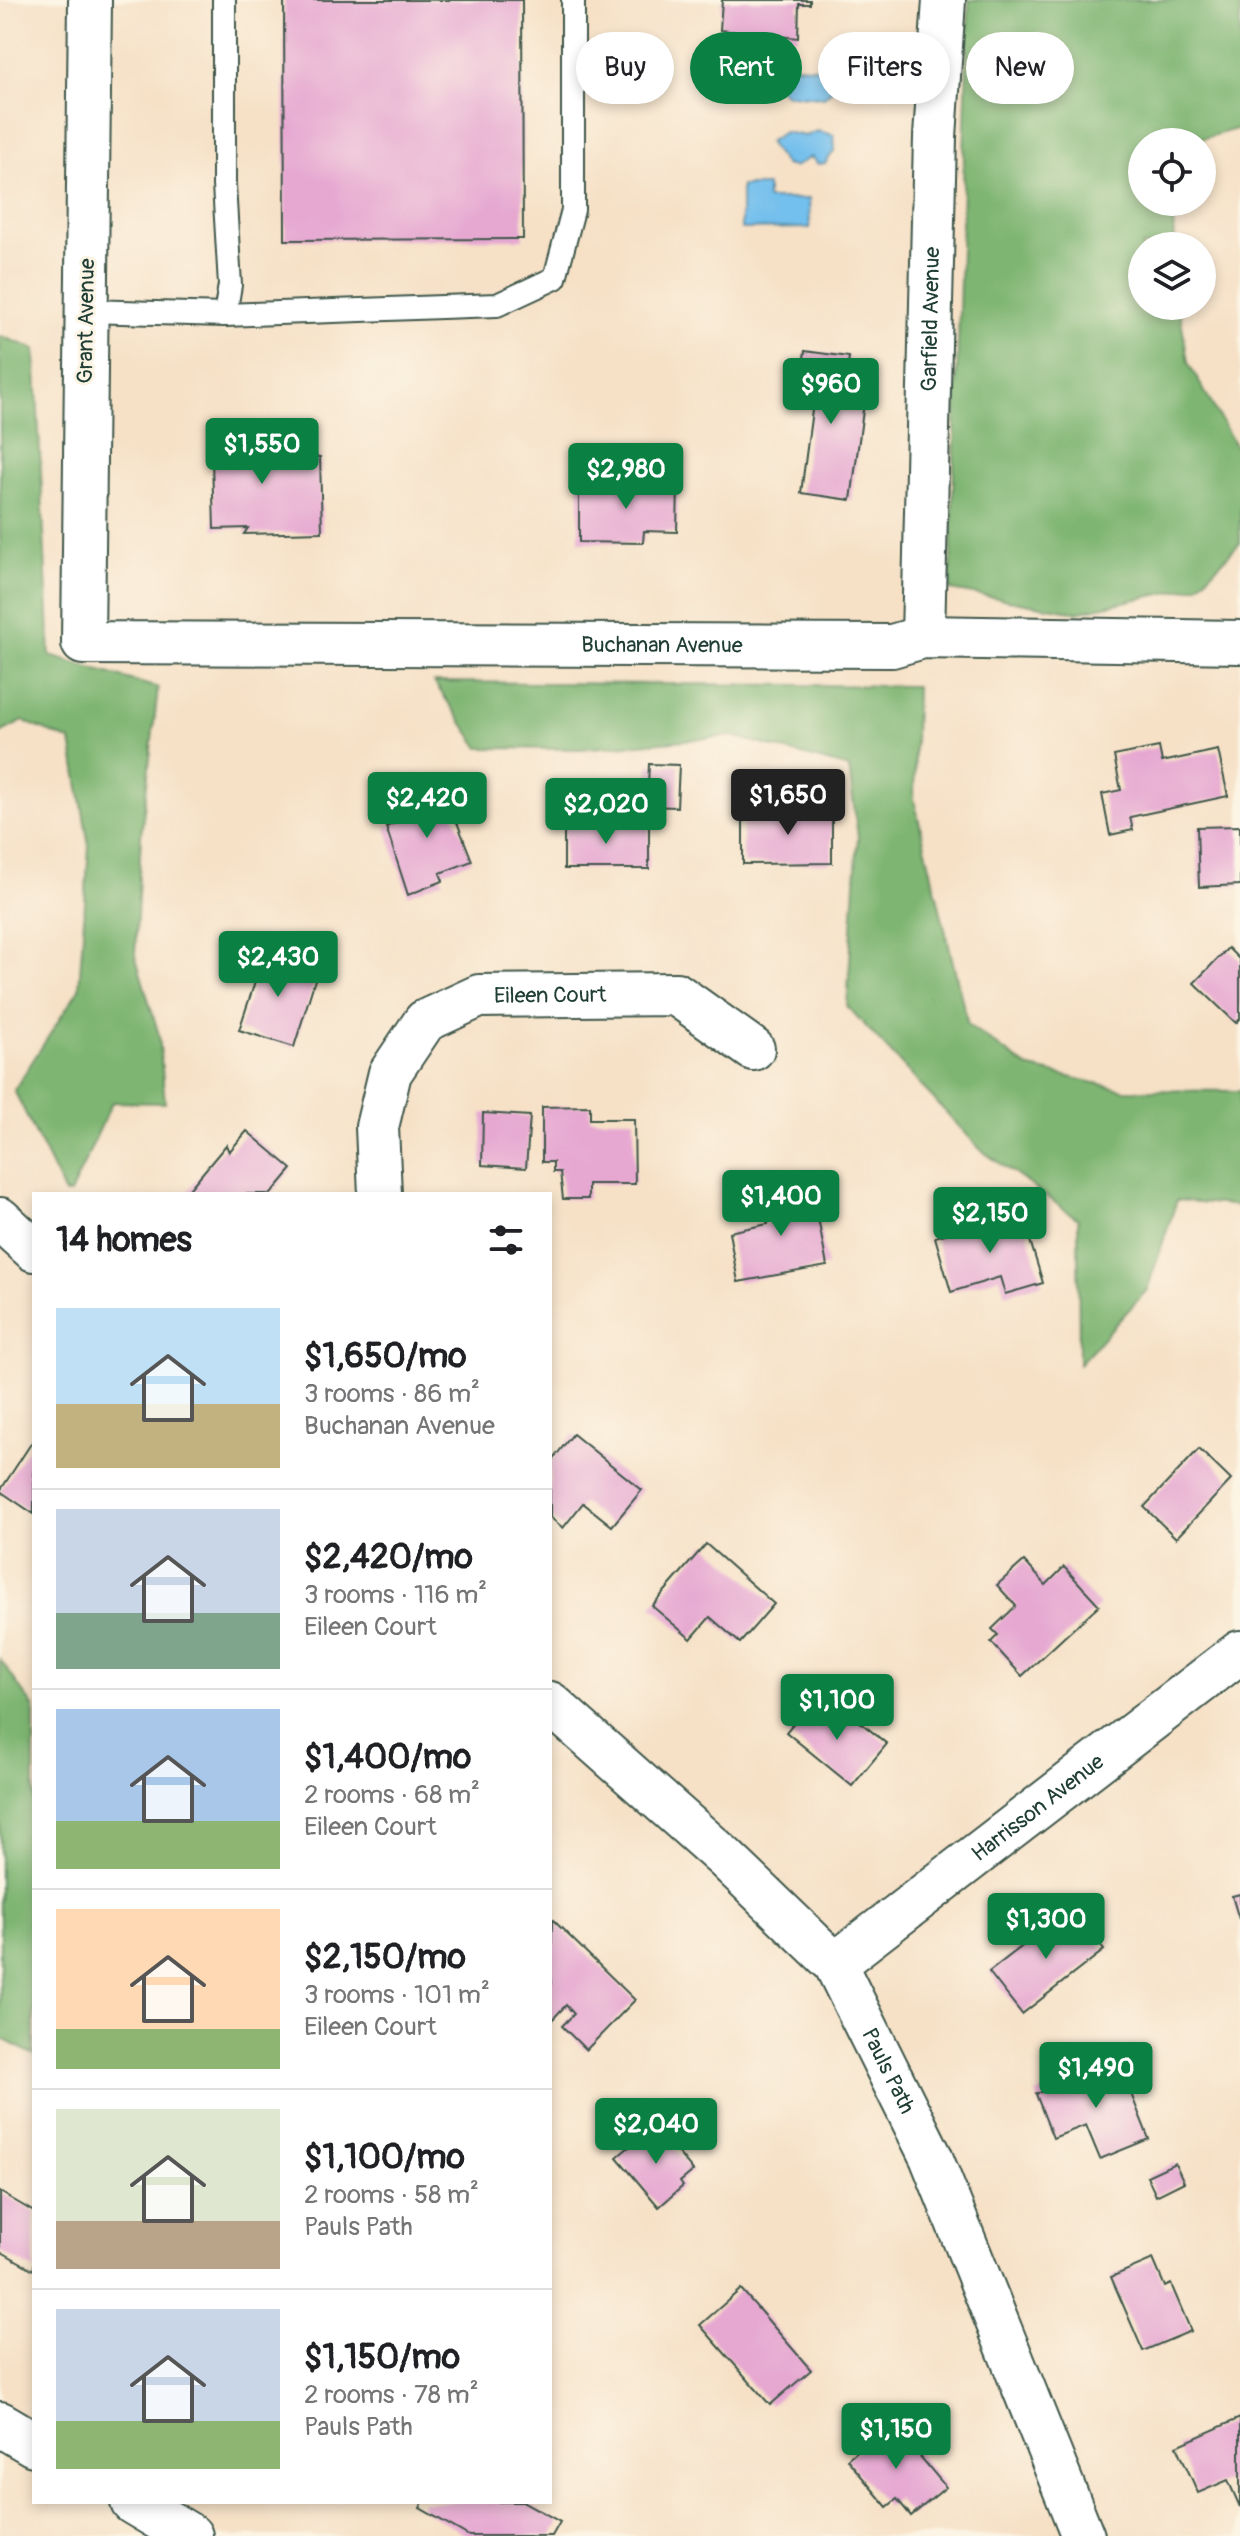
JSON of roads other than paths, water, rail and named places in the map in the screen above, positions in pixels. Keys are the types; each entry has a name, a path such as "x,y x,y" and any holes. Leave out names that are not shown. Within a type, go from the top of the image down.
{"main road":[{"path":"0,2424 32,2443"},
{"path":"136,2504 190,2536"}],"street":[{"name":"Grant Avenue","path":"83,643 90,0"},
{"name":"Garfield Avenue","path":"923,637 935,137 944,0"},
{"name":"Buchanan Avenue","path":"83,643 892,646 923,637 1240,642"},
{"name":"Eileen Court","path":"380,1192 377,1127 390,1073 425,1021 479,996 676,994 753,1049"},
{"path":"0,1219 32,1248"},
{"name":"Harrisson Avenue","path":"835,1964 1235,1668"},
{"name":"Pauls Path","path":"552,1705 725,1858 835,1964 931,2157 1083,2536"}],"lane":[{"path":"224,0 224,185 230,285 225,315"},
{"path":"87,311 225,315 497,305 555,278 573,210 573,0"}],"water":[{"path":"802,66 818,68 818,97 802,95"},
{"path":"817,131 834,135 835,150 825,163 818,164 811,157 794,167 785,165 768,142 784,132 805,136"},
{"path":"741,186 767,186 767,199 809,199 810,228 741,229"}]}
